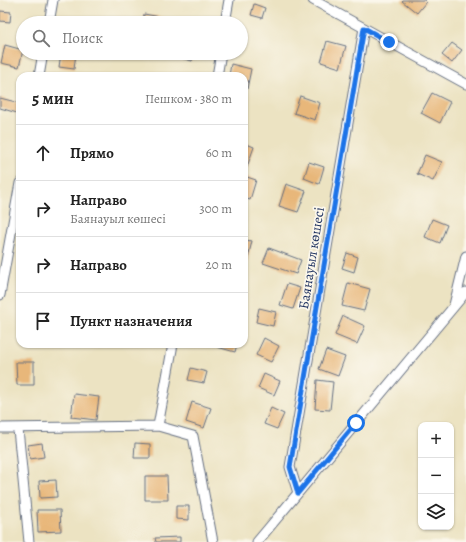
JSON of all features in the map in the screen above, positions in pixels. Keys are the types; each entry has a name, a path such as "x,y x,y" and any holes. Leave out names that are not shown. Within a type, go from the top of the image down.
{"street":[{"path":"50,16 53,0"},
{"path":"226,16 229,0"},
{"path":"313,0 466,84"},
{"name":"Баянауыл көшесі","path":"298,493 290,467 364,28"},
{"path":"40,72 42,60"},
{"path":"218,72 220,60"},
{"path":"0,295 16,205"},
{"path":"453,307 466,256"},
{"path":"257,542 466,292"},
{"path":"158,426 172,348"},
{"path":"0,428 18,429 158,426 192,436 213,542"},
{"path":"18,429 29,542"}],"building":[{"path":"424,0 426,2 417,13 402,1"},
{"path":"254,4 265,8 262,18 251,15"},
{"path":"0,11 11,12 10,22 0,21"},
{"path":"144,14 155,16 144,16"},
{"path":"327,41 346,46 340,68 321,62"},
{"path":"452,43 462,50 452,63 442,55"},
{"path":"5,45 16,48 16,60 21,60 19,67 1,63"},
{"path":"60,60 75,60 74,69 59,67"},
{"path":"231,64 251,69 248,84 248,72 230,72"},
{"path":"432,93 450,102 440,123 421,113"},
{"path":"300,96 320,103 315,120 294,113"},
{"path":"0,98 16,102 16,113 0,108"},
{"path":"248,145 254,147 248,164"},
{"path":"425,155 442,162 433,181 417,174"},
{"path":"309,162 324,167 319,184 304,178"},
{"path":"248,177 256,180 250,200 248,199"},
{"path":"286,184 306,191 298,212 279,206"},
{"path":"432,219 447,225 440,243 425,237"},
{"path":"248,240 252,241 248,258"},
{"path":"269,248 301,260 296,274 263,263"},
{"path":"347,253 358,257 354,272 342,268"},
{"path":"348,283 370,289 364,311 342,306"},
{"path":"287,284 300,288 293,309 280,305"},
{"path":"259,308 276,312 273,326 256,322"},
{"path":"343,316 365,326 357,344 335,335"},
{"path":"264,338 279,346 271,362 256,355"},
{"path":"221,348 236,348 235,352"},
{"path":"326,350 345,357 338,376 319,369"},
{"path":"16,362 34,362 34,385 17,385"},
{"path":"191,368 207,372 204,383 188,380"},
{"path":"264,374 280,381 274,395 258,388"},
{"path":"317,380 333,382 330,410 315,409"},
{"path":"74,394 99,397 96,420 71,417"},
{"path":"192,402 211,408 204,428 186,422"},
{"path":"271,408 284,414 277,429 264,424"},
{"path":"42,443 44,457 30,459 28,445"},
{"path":"135,443 150,444 150,458 134,458"},
{"path":"145,476 167,476 168,500 145,500"},
{"path":"56,480 57,497 40,498 39,481"},
{"path":"176,506 189,506 189,520 176,519"},
{"path":"37,510 60,510 61,531 38,532"},
{"path":"180,537 180,542 156,542 155,538"}],"route":[{"path":"356,423 298,493 290,467 364,28 389,42"}]}
